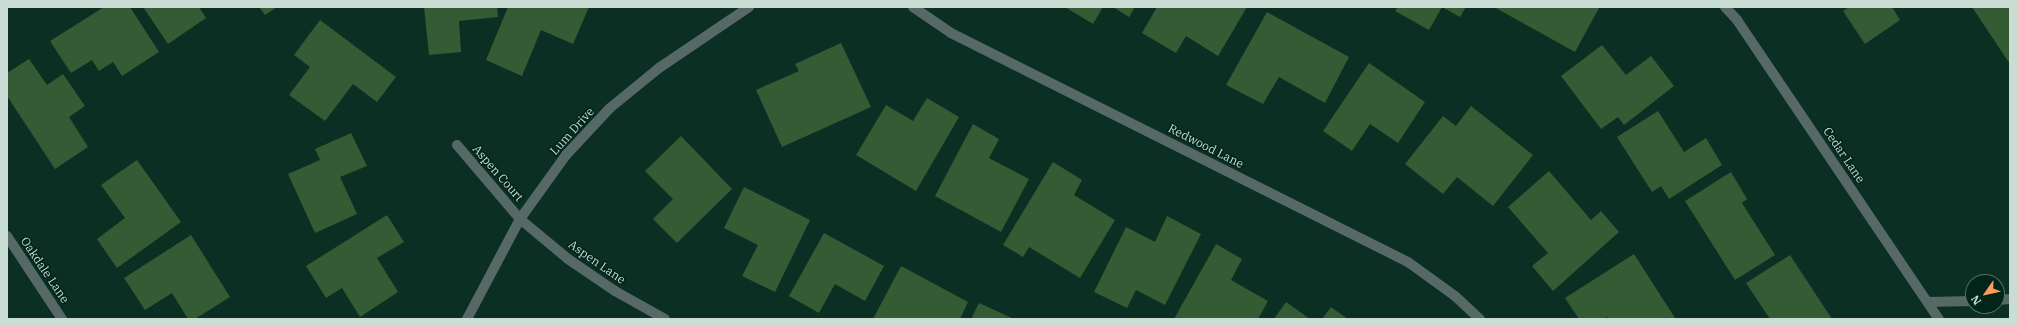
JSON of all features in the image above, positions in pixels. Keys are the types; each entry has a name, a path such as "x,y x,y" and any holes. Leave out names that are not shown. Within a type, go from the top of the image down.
{"street":[{"name":"Lum Drive","path":"467,319 520,219 566,155 610,108 659,68 749,7"},
{"name":"Redwood Lane","path":"913,7 952,33 1408,262 1456,296 1480,319"},
{"name":"Cedar Lane","path":"1725,7 1737,20 1939,319"},
{"name":"Aspen Court","path":"457,145 520,219"},
{"name":"Aspen Lane","path":"520,219 568,259 615,291 665,319"},
{"name":"Oakdale Lane","path":"7,236 62,319"},
{"path":"1928,302 1965,301"}],"building":[{"path":"104,7 130,7 159,52 122,76 113,62 99,71 92,60 71,73 50,41"},
{"path":"143,7 199,7 206,18 168,44"},
{"path":"259,7 277,7 265,15"},
{"path":"424,7 497,7 498,17 459,21 461,52 429,55"},
{"path":"508,7 589,7 573,44 541,30 522,76 486,60"},
{"path":"1065,7 1103,7 1093,24"},
{"path":"1113,7 1135,7 1129,17"},
{"path":"1157,7 1247,7 1218,56 1186,36 1176,53 1142,33"},
{"path":"1398,7 1442,7 1429,30 1395,11"},
{"path":"1442,7 1466,7 1460,17"},
{"path":"1494,7 1597,7 1599,8 1575,52"},
{"path":"1849,7 1892,7 1900,20 1865,44 1843,11"},
{"path":"1972,7 2010,7 2010,64"},
{"path":"1267,12 1349,57 1325,103 1279,77 1263,104 1226,85"},
{"path":"320,20 396,77 377,102 353,84 325,121 289,95 310,67 294,55"},
{"path":"841,43 871,107 782,147 756,90 799,71 795,64"},
{"path":"1602,45 1626,75 1651,56 1674,86 1624,125 1618,117 1601,129 1561,76"},
{"path":"29,59 47,85 63,74 85,106 69,117 88,147 55,169 7,96 7,73"},
{"path":"1369,63 1425,102 1398,143 1370,124 1352,151 1323,131"},
{"path":"927,98 959,117 916,191 856,155 886,105 913,121"},
{"path":"1471,106 1533,155 1493,206 1457,177 1443,194 1405,164 1443,116 1456,126"},
{"path":"1658,111 1684,152 1706,138 1722,165 1669,199 1661,186 1652,192 1617,137"},
{"path":"973,124 999,139 989,158 1029,179 1001,232 935,196"},
{"path":"351,133 367,166 340,177 357,214 315,233 288,174 320,160 315,149"},
{"path":"681,136 732,189 677,243 653,219 673,199 645,171"},
{"path":"137,160 181,222 117,268 97,239 125,218 101,185"},
{"path":"1053,162 1082,180 1074,195 1115,220 1080,278 1029,247 1023,257 1003,245"},
{"path":"1549,171 1591,220 1601,211 1619,232 1553,291 1532,266 1548,253 1508,207"},
{"path":"1731,172 1747,199 1742,203 1775,255 1735,280 1685,201"},
{"path":"744,187 810,220 775,292 742,276 758,245 724,228"},
{"path":"387,215 404,242 377,258 398,292 360,317 342,288 326,298 306,266"},
{"path":"1167,216 1201,234 1165,305 1136,290 1127,308 1094,292 1126,227 1155,242"},
{"path":"824,233 884,266 865,301 835,284 819,313 789,296"},
{"path":"191,235 230,297 195,319 188,319 172,293 145,310 124,278"},
{"path":"1216,244 1242,259 1231,280 1268,301 1258,319 1174,319"},
{"path":"1634,254 1675,318 1609,319 1607,317 1604,319 1579,319 1565,298"},
{"path":"1790,255 1832,319 1770,319 1746,283"},
{"path":"901,266 968,302 960,319 873,319"},
{"path":"1286,302 1310,319 1274,319"},
{"path":"979,303 1014,319 971,319"},
{"path":"1331,307 1348,319 1322,319"}]}
